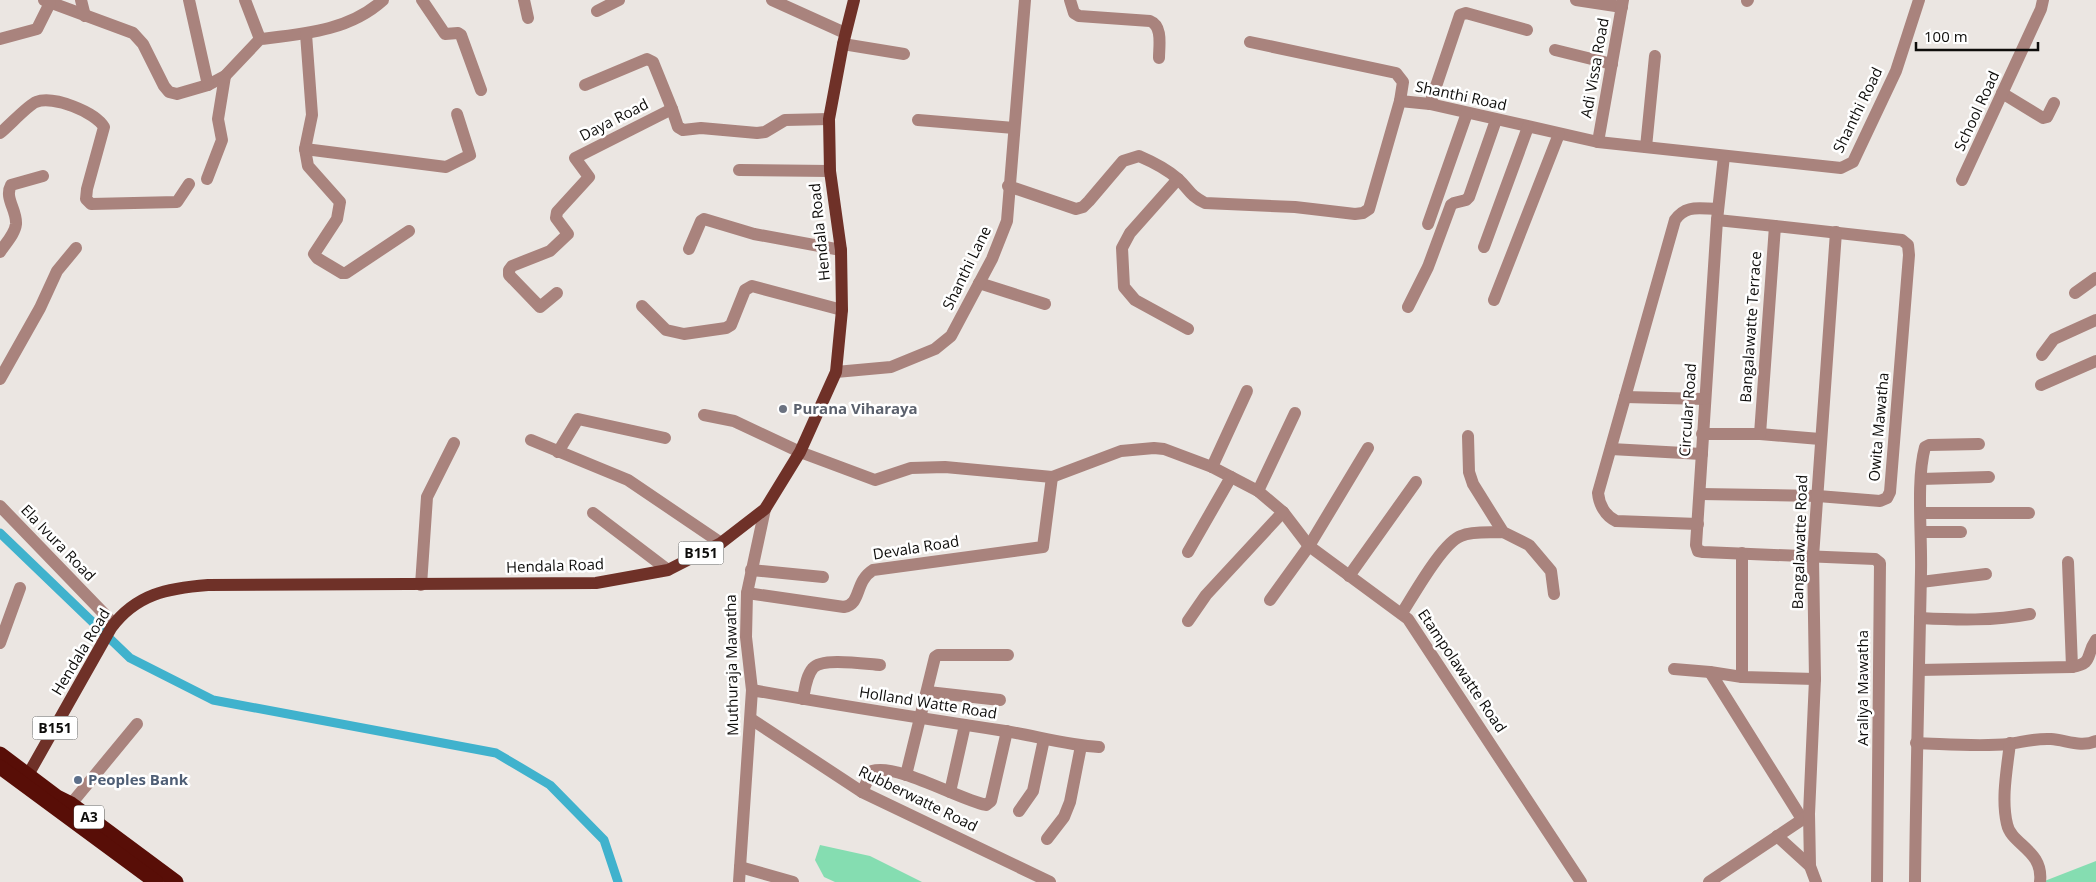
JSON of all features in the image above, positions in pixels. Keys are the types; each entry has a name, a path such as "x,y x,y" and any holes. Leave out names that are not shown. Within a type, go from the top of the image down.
{"highway":[{"name":"A3","path":"0,754 25,780 156,882"},
{"name":"A3","path":"0,767 71,804 176,882"}],"main road":[{"name":"Hendala Road","path":"25,780 113,626 127,609 145,598 175,588 208,585 596,584 668,570 721,543 765,509 800,452 836,372 842,310 841,250 830,171 829,119 844,39 854,0"}],"street":[{"path":"81,0 85,16"},
{"path":"189,0 208,85"},
{"path":"245,0 260,39"},
{"path":"0,39 37,29 47,1 133,33 143,44 164,86 170,92 177,94 208,85 225,76 260,39 306,34 337,27 373,9 383,0"},
{"path":"422,0 445,34 458,33 461,35 481,90"},
{"path":"524,0 528,18"},
{"path":"597,11 619,0"},
{"path":"772,0 844,39 904,54"},
{"name":"Shanthi Lane","path":"836,372 891,367 935,349 951,336 992,260 1007,221 1008,186 1025,0"},
{"path":"1070,0 1074,13 1079,16 1134,20 1156,24 1158,29 1159,58"},
{"path":"1576,0 1623,4"},
{"name":"Shanthi Road","path":"1008,186 1076,209 1083,207 1089,201 1123,161 1139,156 1159,165 1178,179 1192,197 1205,203 1295,207 1355,214 1363,213 1369,209 1400,101 1430,104 1598,142 1840,168 1853,162 1896,71 1919,0"},
{"name":"School Road","path":"1962,180 2042,9 2043,0"},
{"name":"Adi Vissa Road","path":"1598,142 1623,4"},
{"path":"1430,104 1460,15 1466,13 1527,30"},
{"path":"306,34 312,115 305,149 308,166 340,202 337,219 317,248 314,254 316,258 342,273 346,273 409,231"},
{"path":"1250,42 1396,73 1403,82 1400,101"},
{"path":"1555,50 1612,64"},
{"path":"1646,147 1655,56"},
{"path":"585,85 647,59 653,62 672,109"},
{"path":"207,179 222,140 218,119 225,76"},
{"path":"2002,94 2043,118 2047,117 2054,103"},
{"path":"0,133 35,102 46,100 74,106 101,121 104,127 87,189 86,199 91,204 177,202 189,184"},
{"name":"Daya Road","path":"557,293 540,306 509,275 509,270 512,266 550,251 568,234 556,218 557,212 589,177 575,158 672,109 678,127 683,130 701,128 757,133 764,132 785,120 829,119"},
{"path":"1428,224 1468,113"},
{"path":"305,149 446,167 470,155 458,114"},
{"path":"918,120 1014,128"},
{"path":"1408,307 1428,267 1451,206 1469,197 1496,120"},
{"path":"1484,247 1528,127"},
{"path":"1494,300 1560,134"},
{"name":"Circular Road","path":"1724,156 1717,214 1696,545 1698,551 1813,556"},
{"path":"739,170 830,171"},
{"path":"0,252 15,230 16,223 8,190 11,185 43,176"},
{"path":"1178,179 1130,233 1122,248 1124,288 1135,300 1188,329"},
{"path":"1698,524 1616,521 1610,518 1601,505 1598,492 1675,220 1685,209 1775,226 1836,232"},
{"path":"689,250 701,221 708,219 754,234 841,250"},
{"name":"Bangalawatte Terrace","path":"1760,434 1775,226"},
{"name":"Bangalawatte Road","path":"1816,882 1810,866 1806,816 1815,680 1813,556 1836,232"},
{"name":"Owita Mawatha","path":"1700,494 1818,496 1880,501 1887,498 1890,492 1909,255 1908,245 1902,240 1836,232"},
{"path":"0,380 58,271 76,248"},
{"path":"2075,293 2096,278"},
{"path":"979,283 1045,304"},
{"path":"642,306 666,330 684,334 726,328 731,325 745,290 752,286 842,310"},
{"path":"2042,355 2054,339 2096,320"},
{"path":"2041,384 2096,361"},
{"path":"1212,467 1247,391"},
{"path":"1625,397 1705,399"},
{"path":"1258,491 1295,413"},
{"name":"Etampolawatte Road","path":"704,415 734,421 800,452 875,480 912,468 945,467 1052,477 1121,451 1154,448 1164,449 1231,476 1258,491 1283,512 1309,546 1408,619 1474,716 1581,882"},
{"path":"558,452 578,419 665,438"},
{"path":"1702,434 1760,434 1820,439"},
{"path":"1468,436 1469,472 1473,484 1503,532"},
{"path":"531,440 628,480 721,543"},
{"path":"421,585 427,497 454,443"},
{"path":"1916,882 1916,743 1922,532 1921,479 1925,447 1929,445 1979,444"},
{"path":"1270,600 1309,546 1368,448"},
{"path":"1611,448 1702,454"},
{"path":"1188,552 1231,476"},
{"name":"Devala Road","path":"747,593 844,607 852,606 861,581 872,570 1043,547 1052,477"},
{"path":"1921,479 1989,477"},
{"path":"1349,576 1416,482"},
{"name":"Ela Ivura Road","path":"0,506 113,626"},
{"name":"Muthuraja Mawatha","path":"739,882 752,690 746,637 747,593 765,509"},
{"path":"1188,621 1206,595 1283,512"},
{"path":"593,513 668,570"},
{"path":"1921,513 2029,514"},
{"path":"1402,613 1431,567 1453,540 1461,535 1503,532 1529,545 1551,570 1554,594"},
{"path":"1922,532 1961,532"},
{"path":"1742,553 1742,677"},
{"name":"Araliya Mawatha","path":"1813,556 1875,559 1880,563 1877,882"},
{"path":"2068,562 2072,667"},
{"path":"751,570 823,577"},
{"path":"1921,582 1986,574"},
{"path":"0,643 20,588"},
{"path":"1920,618 1966,621 2001,619 2030,614"},
{"path":"1919,670 2072,667 2084,665 2096,640"},
{"path":"906,775 928,692 933,661 938,654 1008,655"},
{"path":"803,699 809,675 813,668 819,664 828,662 880,665"},
{"path":"1674,669 1742,677 1815,680"},
{"path":"1709,882 1806,816 1710,672"},
{"name":"Holland Watte Road","path":"752,690 920,719 1006,731 1081,746 1099,746"},
{"path":"928,692 1000,700"},
{"name":"Rubberwatte Road","path":"751,719 862,792 1050,882"},
{"path":"71,804 138,724"},
{"path":"950,792 965,725"},
{"path":"862,792 872,771 880,769 906,775 986,805 991,801 1006,731"},
{"path":"1019,811 1033,791 1044,739"},
{"path":"1916,743 2010,744 2030,740 2052,739 2089,744 2096,741"},
{"path":"2010,744 2005,796 2006,824 2009,832 2030,851 2039,869 2040,882"},
{"path":"1047,839 1064,817 1070,802 1081,746"},
{"path":"1777,836 1810,866"},
{"path":"740,867 793,882"}],"green space":[{"path":"820,845 870,856 922,882 835,882 824,877 815,860"},
{"path":"2096,861 2096,882 2042,882"}],"waterway":[{"path":"0,533 130,658 213,700 496,753 550,785 604,840 618,882"}],"place":[{"name":"Purana Viharaya","path":"783,409"},
{"name":"Peoples Bank","path":"78,780"}]}
